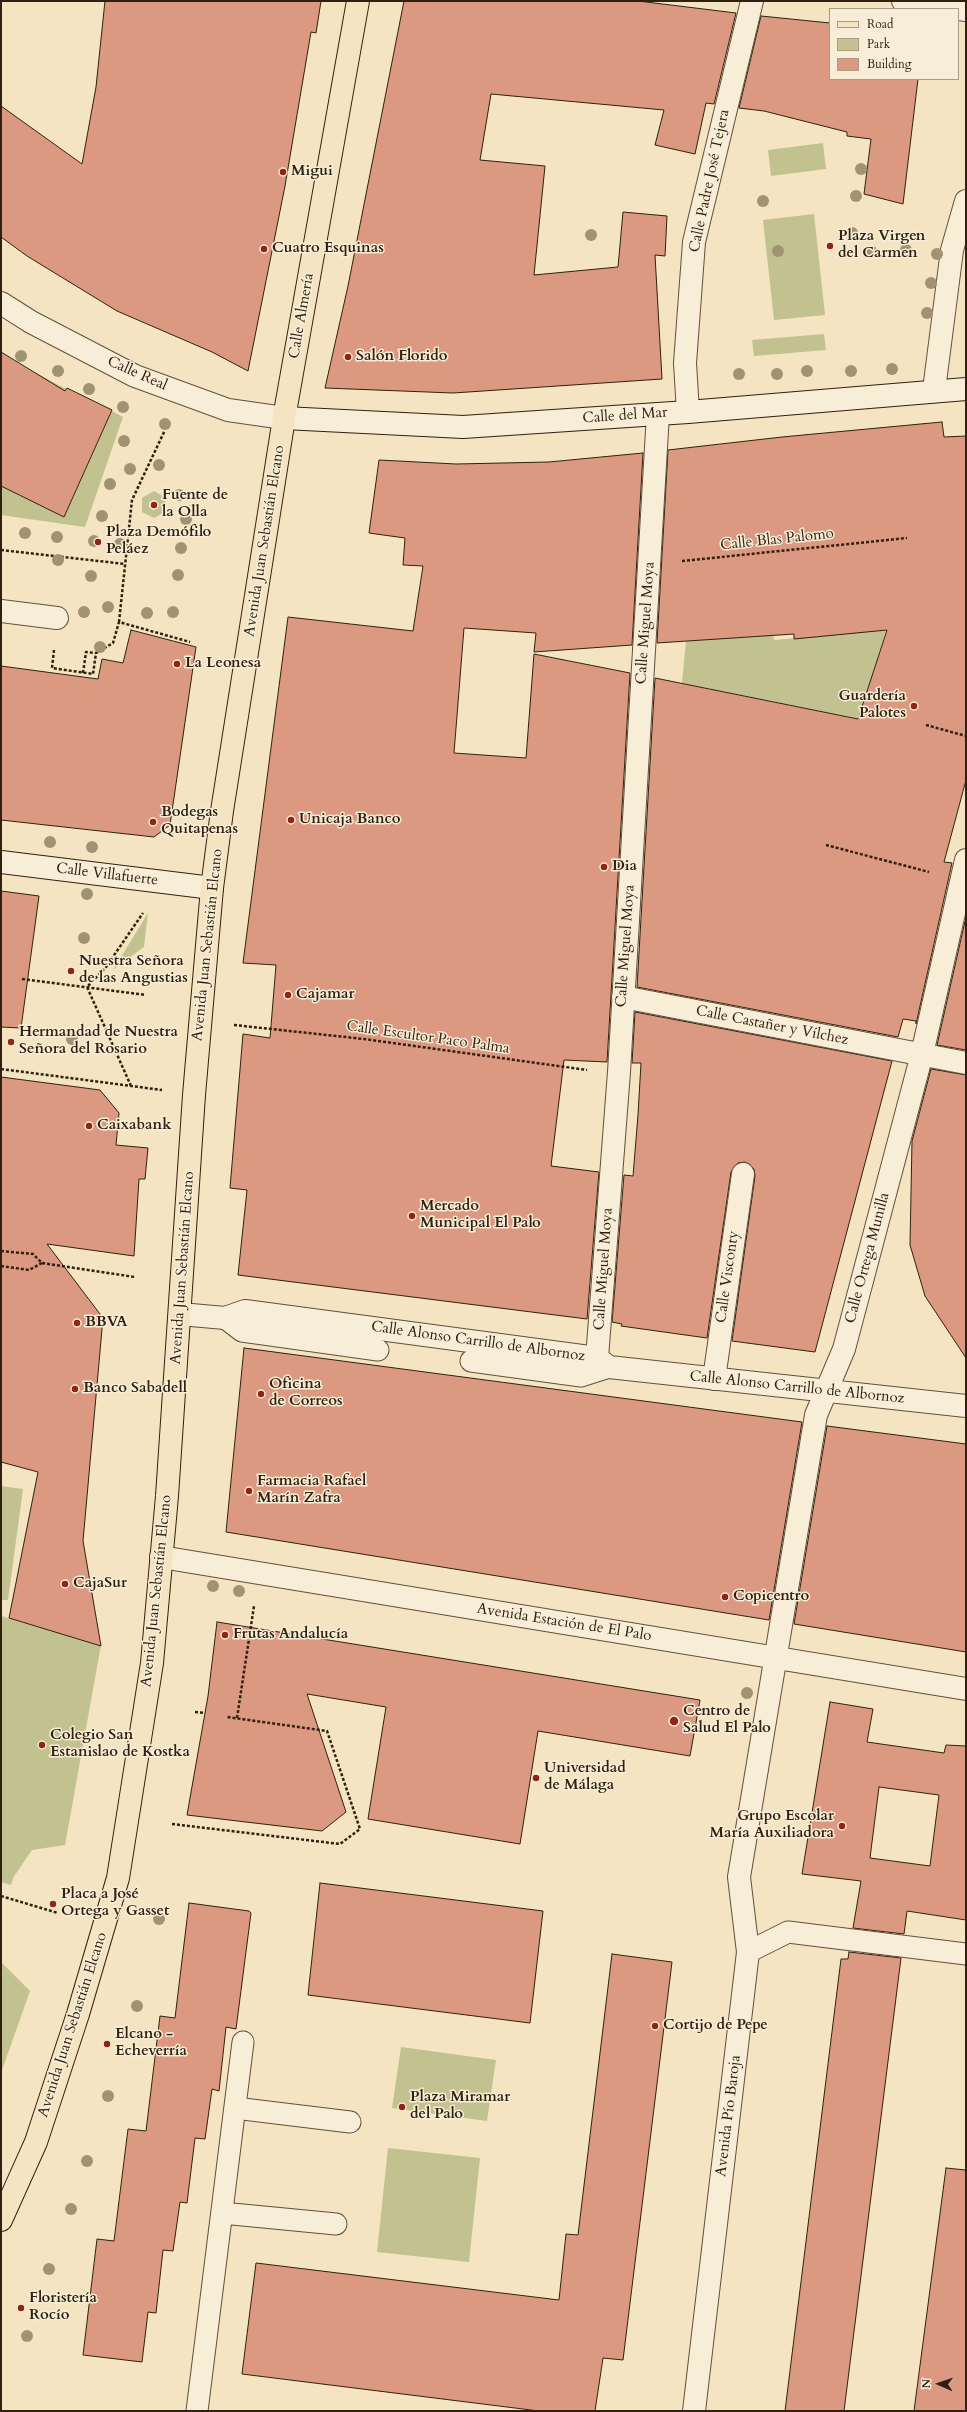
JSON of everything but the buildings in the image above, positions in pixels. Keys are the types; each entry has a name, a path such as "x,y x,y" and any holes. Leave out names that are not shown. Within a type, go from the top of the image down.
{"main road":[{"name":"Calle Almería","path":"284,418 358,1"},
{"name":"Avenida Juan Sebastián Elcano","path":"1,2220 36,2142 78,2014 118,1878 152,1663 180,1314 194,1095 212,888 222,811 284,418"}],"street":[{"name":"Calle Padre José Tejera","path":"688,412 685,363 694,242 752,1"},
{"path":"903,1 952,8"},
{"path":"934,390 952,250 966,201"},
{"name":"Calle Real","path":"1,303 31,322 135,376 228,410 284,418"},
{"name":"Calle del Mar","path":"284,418 463,427 688,412 934,390 966,389"},
{"name":"Calle Miguel Moya","path":"603,1363 623,997 658,414"},
{"path":"1,611 57,618"},
{"name":"Calle Ortega Munilla","path":"774,1656 816,1415 844,1349 922,1054 960,881 966,860"},
{"name":"Calle Villafuerte","path":"1,862 212,888"},
{"name":"Calle Castañer y Vílchez","path":"623,997 966,1063"},
{"name":"Calle Visconty","path":"714,1379 743,1174"},
{"name":"Calle Alonso Carrillo de Albornoz","path":"180,1314 225,1318 245,1311 714,1379 966,1406"},
{"name":"Avenida Estación de El Palo","path":"161,1557 774,1656 966,1689"},
{"name":"Avenida Pío Baroja","path":"694,2411 748,1952 739,1877 774,1656"}],"lane":[{"path":"225,1318 242,1331 378,1350"},
{"path":"471,1361 581,1376 603,1363"},
{"path":"748,1952 788,1932 966,1954"},
{"path":"197,2411 243,2042"},
{"path":"235,2108 350,2122"},
{"path":"222,2213 336,2224"}],"path":[{"path":"83,673 86,652 96,653 113,643 120,622 132,500 165,430"},
{"name":"Calle Blas Palomo","path":"650,564 907,538"},
{"path":"1,550 125,564"},
{"path":"57,618 52,668 93,674 96,653"},
{"path":"120,622 190,642"},
{"path":"926,725 966,736"},
{"path":"826,845 960,881"},
{"path":"87,987 106,967 145,910"},
{"path":"22,979 146,994"},
{"path":"87,987 131,1086"},
{"name":"Calle Escultor Paco Palma","path":"234,1025 364,1039 574,1069 619,1072"},
{"path":"1,1069 194,1095"},
{"path":"1,1251 33,1254 42,1263 135,1277"},
{"path":"1,1266 30,1270 42,1263"},
{"path":"237,1718 259,1574"},
{"path":"195,1712 206,1713"},
{"path":"172,1824 340,1844 360,1829 327,1731 227,1716"},
{"path":"1,1896 58,1913"}],"green space":[{"path":"823,143 826,169 771,176 768,150"},
{"path":"814,214 825,315 774,320 763,220"},
{"path":"824,334 826,350 754,356 752,340"},
{"path":"25,367 66,389 17,494 64,517 112,411 123,417 85,527 1,515 1,411"},
{"path":"154,491 166,498 165,512 154,518 142,512 142,498","holes":["154,500 158,502 158,508 153,510 149,507 149,502"]},
{"path":"886,630 859,719 682,683 686,641 773,635 774,640"},
{"path":"148,913 144,947 113,970"},
{"path":"1,1486 23,1489 8,1600 1,1600"},
{"name":"Colegio San Estanislao de Kostka","path":"1,1616 101,1645 65,1845 32,1850 13,1878 11,1885 1,1882"},
{"path":"1,1962 30,1991 1,2073"},
{"path":"401,2047 496,2060 487,2121 392,2108"},
{"path":"388,2148 480,2158 469,2262 377,2252"}],"place":[{"name":"Migui","path":"283,172"},
{"name":"Plaza Virgen del Carmen","path":"830,246"},
{"name":"Cuatro Esquinas","path":"264,249"},
{"name":"Salón Florido","path":"348,357"},
{"name":"Fuente de la Olla","path":"154,505"},
{"name":"Plaza Demófilo Peláez","path":"98,542"},
{"name":"La Leonesa","path":"177,664"},
{"name":"Guardería Palotes","path":"914,706"},
{"name":"Unicaja Banco","path":"291,820"},
{"name":"Bodegas Quitapenas","path":"153,822"},
{"name":"Dia","path":"604,867"},
{"name":"Nuestra Señora de las Angustias","path":"71,971"},
{"name":"Cajamar","path":"288,995"},
{"name":"Hermandad de Nuestra Señora del Rosario","path":"11,1042"},
{"name":"Caixabank","path":"89,1126"},
{"name":"Mercado Municipal El Palo","path":"412,1216"},
{"name":"BBVA","path":"77,1323"},
{"name":"Banco Sabadell","path":"75,1389"},
{"name":"Oficina de Correos","path":"261,1394"},
{"name":"Farmacia Rafael Marín Zafra","path":"249,1491"},
{"name":"CajaSur","path":"65,1584"},
{"name":"Copicentro","path":"725,1597"},
{"name":"Frutas Andalucía","path":"225,1635"},
{"name":"Centro de Salud El Palo","path":"674,1721"},
{"name":"Colegio San Estanislao de Kostka","path":"42,1745"},
{"name":"Universidad de Málaga","path":"536,1778"},
{"name":"Grupo Escolar María Auxiliadora","path":"842,1826"},
{"name":"Placa a José Ortega y Gasset","path":"53,1904"},
{"name":"Cortijo de Pepe","path":"655,2026"},
{"name":"Elcano - Echeverría","path":"107,2044"},
{"name":"Plaza Miramar del Palo","path":"402,2107"},
{"name":"Floristería Rocío","path":"21,2308"}]}
